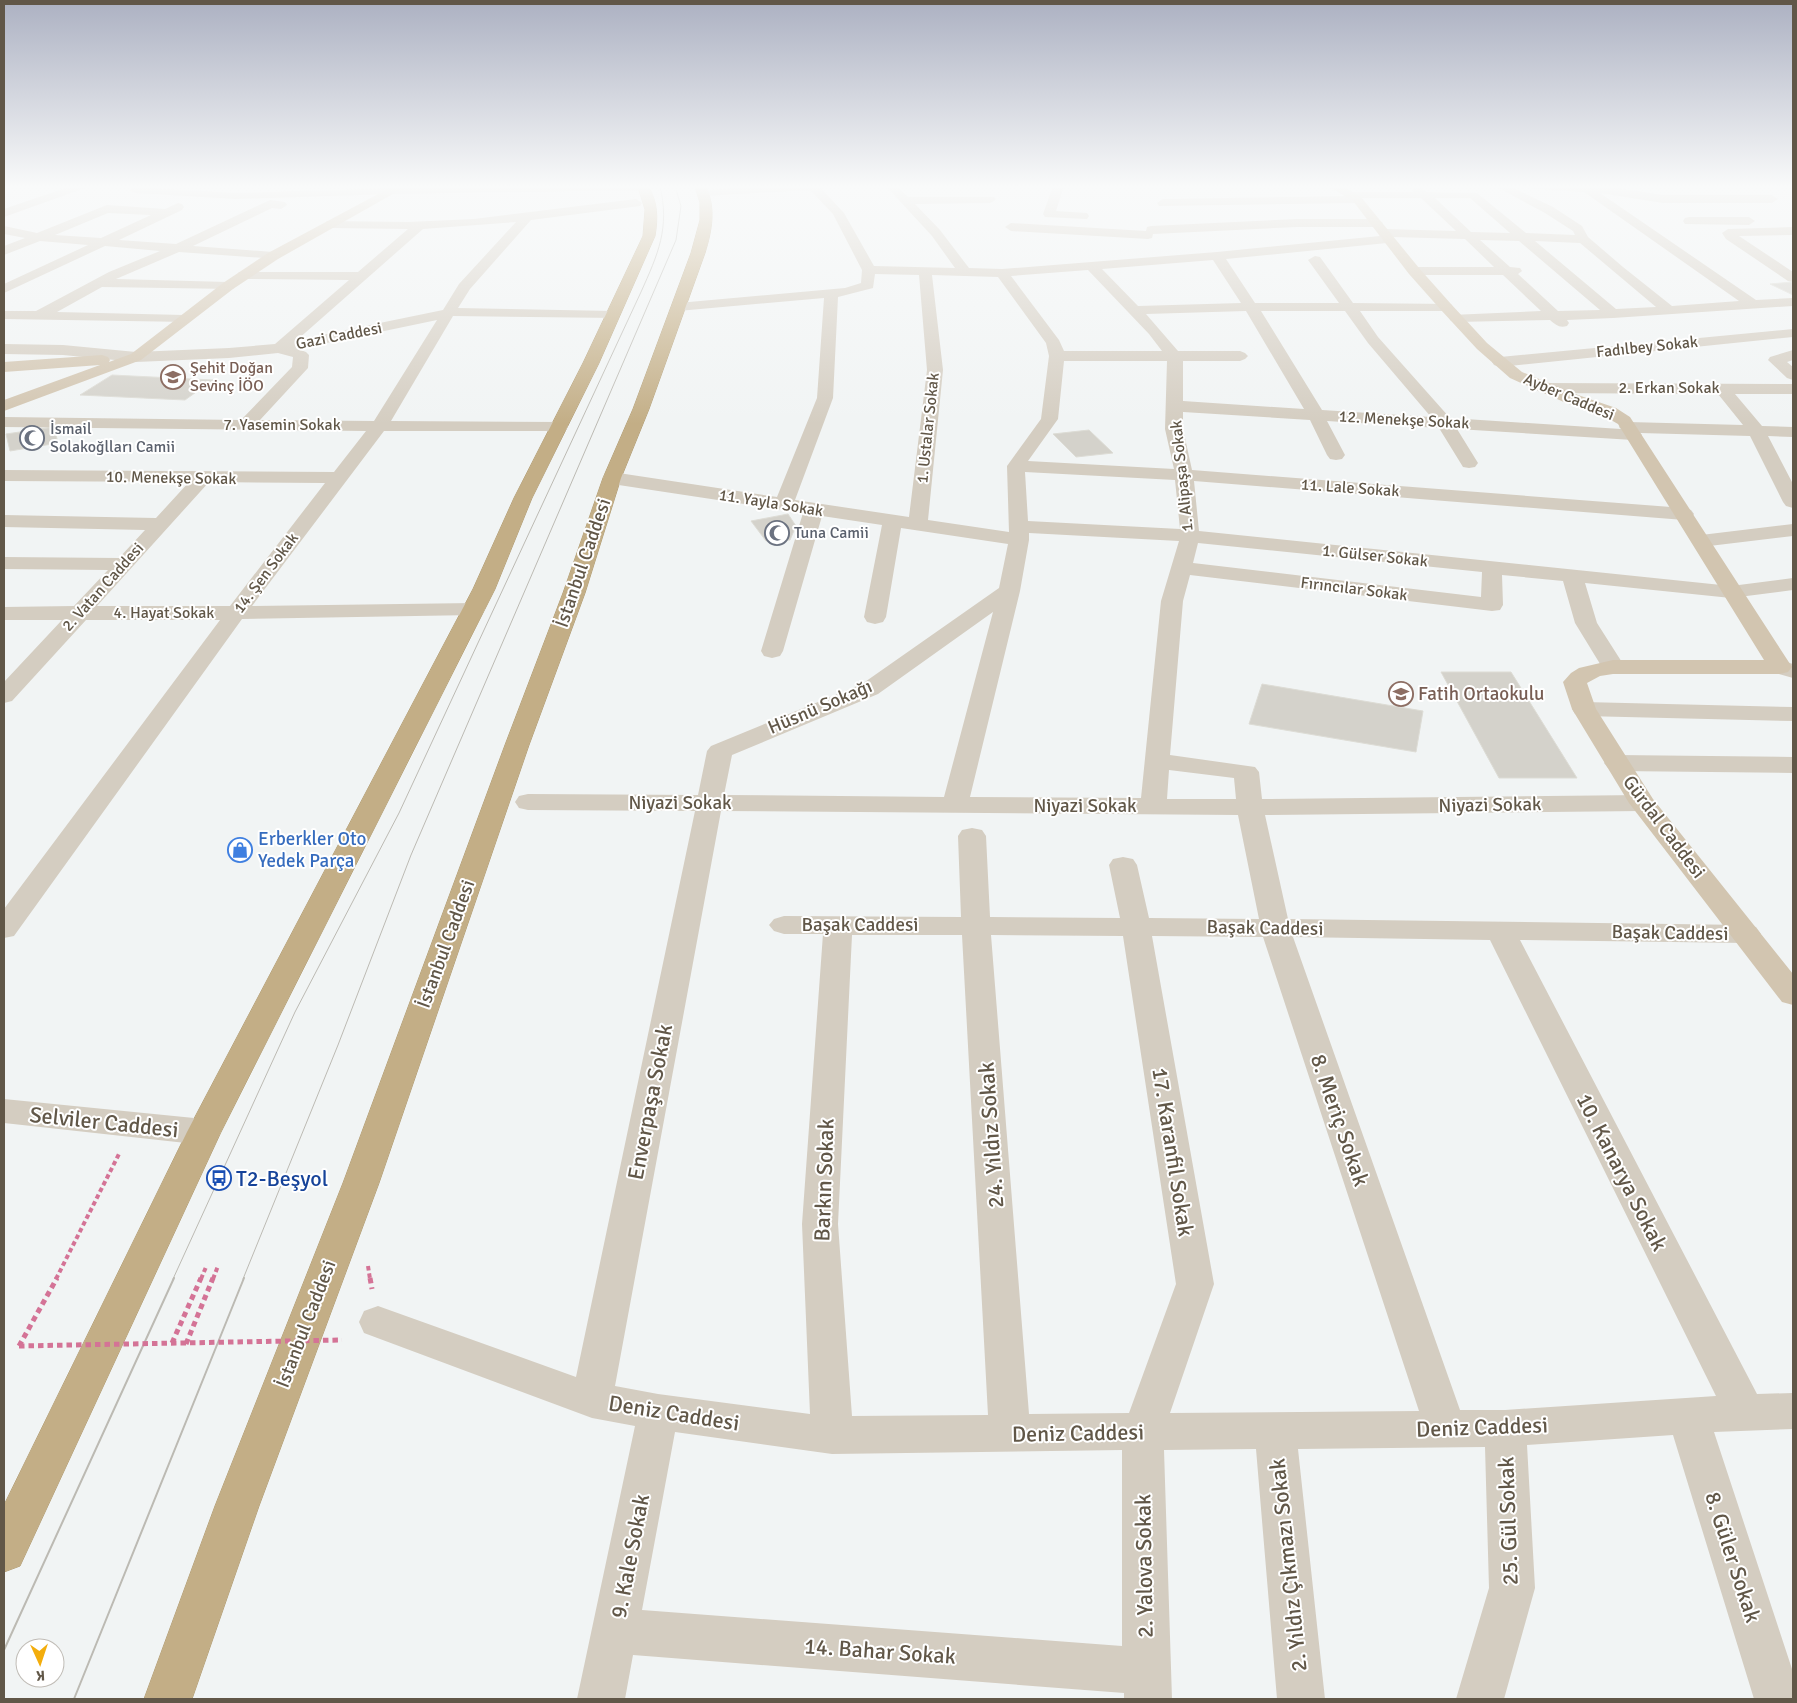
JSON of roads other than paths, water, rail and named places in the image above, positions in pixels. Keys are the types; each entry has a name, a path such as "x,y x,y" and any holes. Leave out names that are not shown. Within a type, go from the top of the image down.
{"highway":[{"path":"4,1551 204,1132 474,609 523,498 636,265"},
{"name":"İstanbul Caddesi","path":"168,1699 241,1496 364,1173 517,745 574,593 612,478 641,410 693,265"}],"main road":[{"path":"4,406 136,357 228,286 259,265"},
{"name":"Ayber Caddesi","path":"1410,265 1482,346 1516,375 1572,400 1610,412 1624,421 1701,541 1731,592 1787,669"},
{"name":"Gazi Caddesi","path":"4,368 136,357"},
{"name":"Gürdal Caddesi","path":"1787,669 1613,667 1592,670 1581,675 1575,682 1584,709 1642,803 1793,995"}],"street":[{"path":"4,289 54,265"},
{"path":"38,316 100,283 139,265"},
{"path":"170,285 203,265"},
{"path":"279,348 374,265"},
{"name":"14. Şen Sokak","path":"4,929 236,613 379,426 464,287 483,265"},
{"path":"678,307 846,292 868,285 869,270 867,265"},
{"path":"960,265 965,272"},
{"path":"1223,265 1252,307 1318,416 1336,455"},
{"path":"1319,265 1373,340 1444,422 1469,464"},
{"path":"1501,265 1595,353"},
{"path":"1555,265 1613,314"},
{"path":"1613,265 1669,310"},
{"path":"1699,265 1753,305"},
{"path":"1774,265 1793,278"},
{"path":"869,270 1002,273 1091,266 1154,330 1175,358"},
{"path":"1414,271 1524,270"},
{"path":"1542,270 1579,270"},
{"path":"1598,270 1618,270"},
{"name":"1. Ustalar Sokak","path":"918,526 935,370 924,271"},
{"path":"955,806 1009,591 1018,533 1016,466 1048,419 1057,356 1054,343 1002,273"},
{"path":"244,275 362,276"},
{"path":"100,283 228,286"},
{"path":"784,505 825,398 831,294"},
{"path":"1134,310 1348,307 1554,316 1793,302"},
{"name":"Gazi Caddesi","path":"136,357 279,348 378,329 450,312 613,315"},
{"path":"4,315 184,319"},
{"name":"Fadılbey Sokak","path":"1500,362 1793,333"},
{"path":"246,425 300,368 301,355 279,348"},
{"path":"4,349 63,350 136,357"},
{"path":"1793,355 1776,360 1793,375"},
{"path":"1057,356 1175,358 1240,356"},
{"name":"1. Alipaşa Sokak","path":"1153,807 1172,601 1190,536 1184,475 1174,429 1175,358"},
{"name":"2. Erkan Sokak","path":"1544,388 1793,389"},
{"path":"1722,388 1756,430 1793,502"},
{"path":"4,400 23,399"},
{"name":"12. Menekşe Sokak","path":"1175,406 1318,416 1630,431 1756,430 1793,432"},
{"name":"7. Yasemin Sokak","path":"4,422 559,427"},
{"path":"1772,460 1793,461"},
{"name":"11. Lale Sokak","path":"1016,466 1184,475 1684,514"},
{"name":"10. Menekşe Sokak","path":"4,475 339,478"},
{"name":"2. Vatan Caddesi","path":"4,696 202,478"},
{"name":"11. Yayla Sokak","path":"612,478 918,526 1018,533"},
{"path":"772,651 814,510"},
{"path":"4,521 160,524"},
{"path":"874,617 892,522"},
{"path":"1701,541 1793,530"},
{"name":"1. Gülser Sokak","path":"1018,533 1190,536 1492,569 1731,592 1793,584"},
{"path":"4,563 124,564"},
{"name":"Fırıncılar Sokak","path":"1181,568 1492,605 1492,569"},
{"path":"1572,576 1586,623 1613,667"},
{"name":"Hüsnü Sokağı","path":"709,804 720,751 870,688 1009,591"},
{"name":"4. Hayat Sokak","path":"4,613 236,613 474,609"},
{"path":"4,668 30,668"},
{"path":"1584,709 1793,714"},
{"name":"8. Meriç Sokak","path":"1158,761 1246,772 1250,807 1275,928 1446,1429"},
{"path":"1617,762 1793,765"},
{"name":"Niyazi Sokak","path":"528,802 1153,807 1642,803"},
{"name":"Enverpaşa Sokak","path":"592,1400 709,804"},
{"name":"24. Yıldız Sokak","path":"972,836 976,926 1010,1434"},
{"name":"17. Karanfil Sokak","path":"1124,865 1195,1284 1143,1432"},
{"name":"Başak Caddesi","path":"784,925 1275,928 1746,934"},
{"name":"Barkın Sokak","path":"832,1435 820,1224 838,925"},
{"name":"10. Kanarya Sokak","path":"1500,931 1745,1412"},
{"name":"Selviler Caddesi","path":"4,1111 204,1132"},
{"name":"Deniz Caddesi","path":"378,1322 592,1400 658,1412 832,1435 1505,1428 1745,1412 1793,1411"},
{"name":"9. Kale Sokak","path":"601,1699 658,1412"},
{"name":"8. Güler Sokak","path":"1688,1416 1778,1699"},
{"name":"25. Gül Sokak","path":"1480,1699 1512,1588 1505,1428"},
{"name":"2. Yıldız Çıkmazı Sokak","path":"1275,1431 1301,1699"},
{"name":"2. Yalova Sokak","path":"1143,1432 1147,1685"},
{"name":"14. Bahar Sokak","path":"615,1631 1147,1685"}],"tram line":[{"path":"173,1279 295,1012 399,813 653,265"},
{"path":"243,1279 338,1045 411,855 665,265"},
{"path":"4,1650 174,1278"},
{"path":"74,1699 244,1278"}],"place":[{"name":"Şehit Doğan Sevinç İÖO","path":"173,377"},
{"name":"İsmail Solakoğlları Camii","path":"32,438"},
{"name":"Tuna Camii","path":"777,533"},
{"name":"Fatih Ortaokulu","path":"1401,694"},
{"name":"Erberkler Oto Yedek Parça","path":"240,850"},
{"name":"T2-Beşyol","path":"219,1178"}]}
